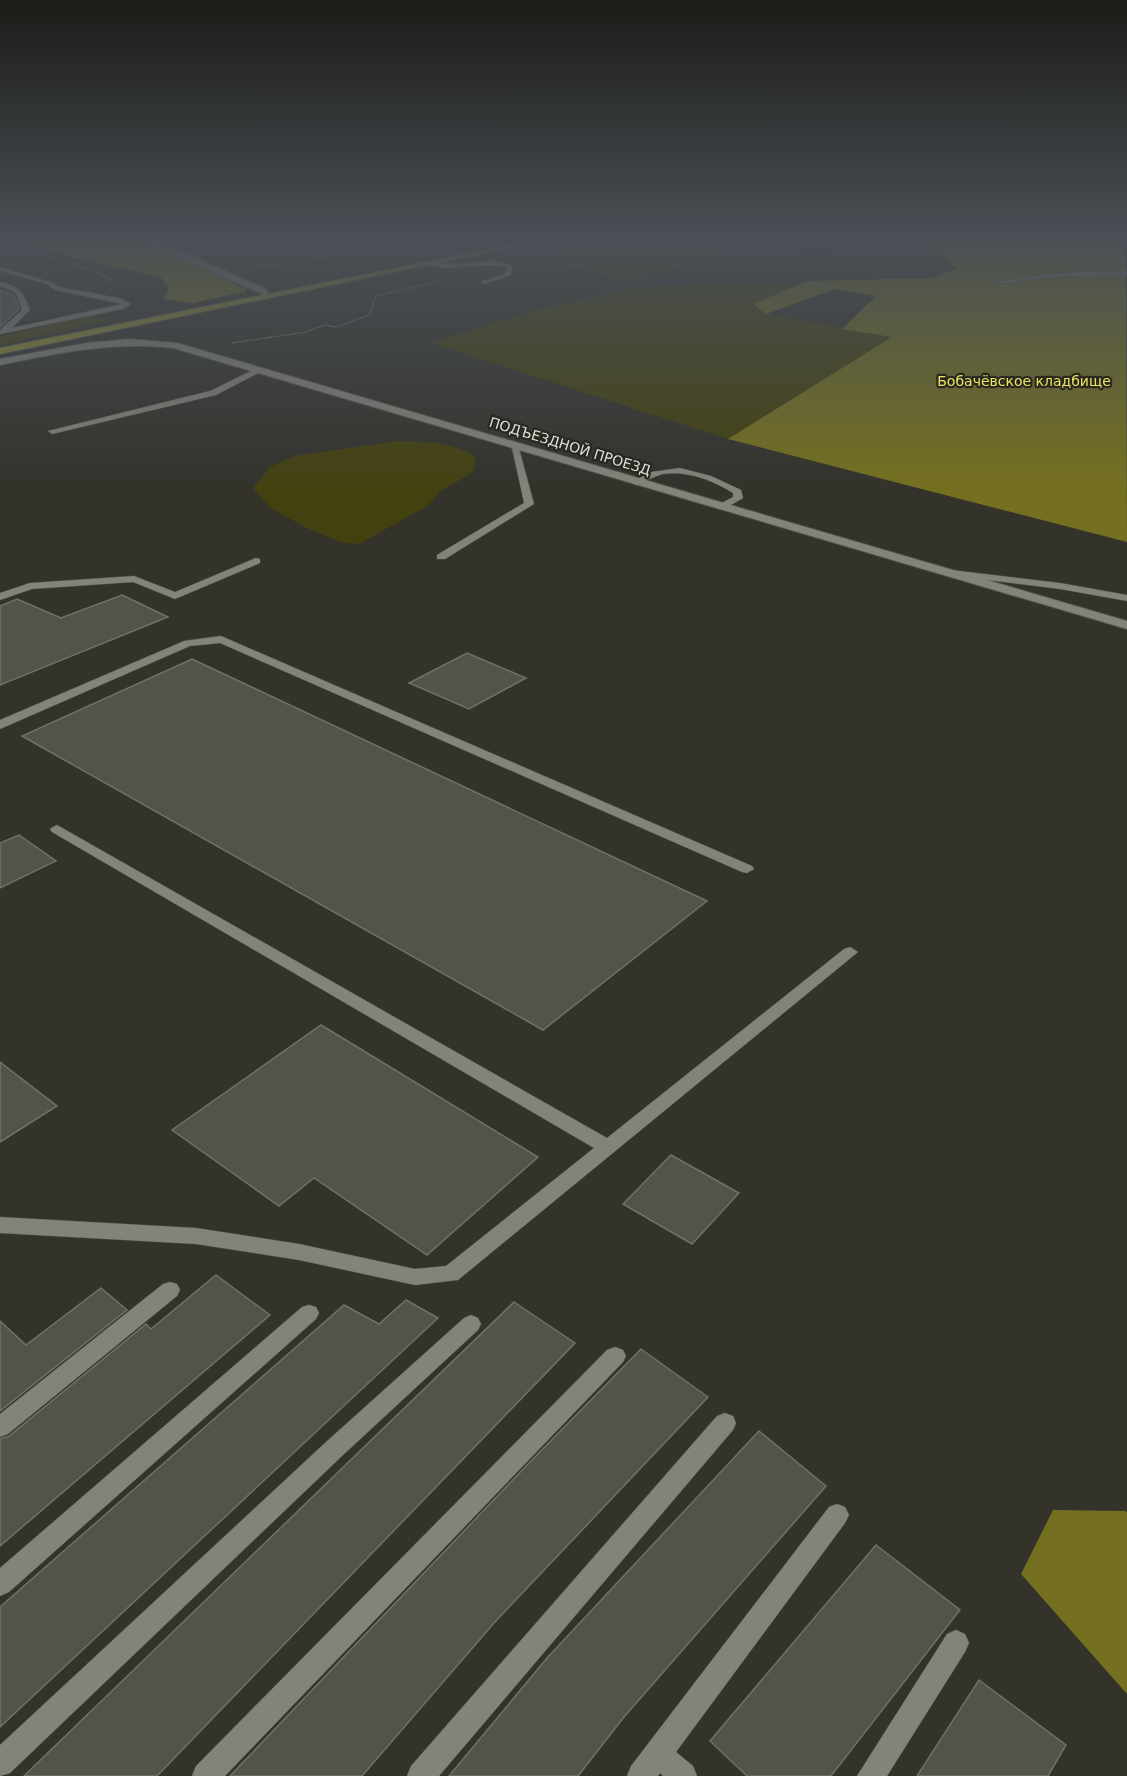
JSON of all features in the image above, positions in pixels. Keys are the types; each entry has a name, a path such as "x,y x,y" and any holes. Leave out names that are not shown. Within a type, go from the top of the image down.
{"main road":[{"path":"0,351 136,323"}],"street":[{"name":"ПОДЪЕЗДНОЙ ПРОЕЗД","path":"0,362 114,341 145,341 174,345 936,571 1127,625"}],"lane":[{"path":"1,332 45,323"},
{"path":"52,431 213,393 258,371"},
{"path":"441,557 529,504 514,445"},
{"path":"636,482 655,472 683,470 729,486 738,492 738,498 722,507"},
{"path":"0,597 30,586 134,579 175,596 256,561"},
{"path":"936,571 1060,586 1127,598"},
{"path":"0,725 188,643 221,639 747,869"},
{"path":"57,829 608,1147"},
{"path":"0,1225 196,1236 299,1252 415,1277 451,1274 850,952"},
{"path":"0,1427 170,1290"},
{"path":"0,1584 309,1313"},
{"path":"0,1763 334,1449 471,1324"},
{"path":"206,1776 615,1356"},
{"path":"421,1776 725,1423"},
{"path":"641,1776 837,1515"},
{"path":"871,1776 956,1643"},
{"path":"658,1754 683,1776"}],"path":[{"path":"230,343 285,336 306,332 324,325 337,327 348,323"}],"shaded area":[{"path":"59,323 99,323 0,345 0,336"},
{"path":"495,323 815,323 893,337 728,439 431,343"},
{"path":"398,441 449,445 459,448 476,458 473,472 441,491 427,506 359,544 340,542 311,530 270,508 253,488 270,467 294,456"}],"green space":[{"name":"Бобачёвское кладбище","path":"848,323 1126,323 1127,542 728,439 892,337 842,329"},
{"path":"1053,1510 1127,1512 1127,1694 1021,1574"}],"building":[{"path":"122,595 168,617 0,685 0,606 17,599 61,618"},
{"path":"467,653 526,678 469,709 409,683"},
{"path":"192,659 707,901 543,1030 22,736"},
{"path":"19,835 56,861 0,888 0,843"},
{"path":"321,1025 538,1157 427,1255 314,1178 279,1206 172,1130"},
{"path":"0,1062 57,1106 0,1142"},
{"path":"671,1155 739,1193 692,1244 623,1204"},
{"path":"216,1275 270,1315 0,1546 0,1439 9,1436 146,1324 151,1329"},
{"path":"101,1288 127,1310 0,1411 0,1321 26,1345"},
{"path":"406,1300 438,1318 0,1727 0,1607 344,1305 379,1324"},
{"path":"514,1302 575,1343 157,1776 24,1776"},
{"path":"641,1349 708,1397 494,1623 362,1776 230,1776 529,1463"},
{"path":"759,1431 826,1486 624,1717 578,1776 449,1776 547,1658"},
{"path":"876,1545 960,1610 831,1776 747,1776 710,1741"},
{"path":"979,1680 1066,1745 1048,1776 917,1776"}]}
